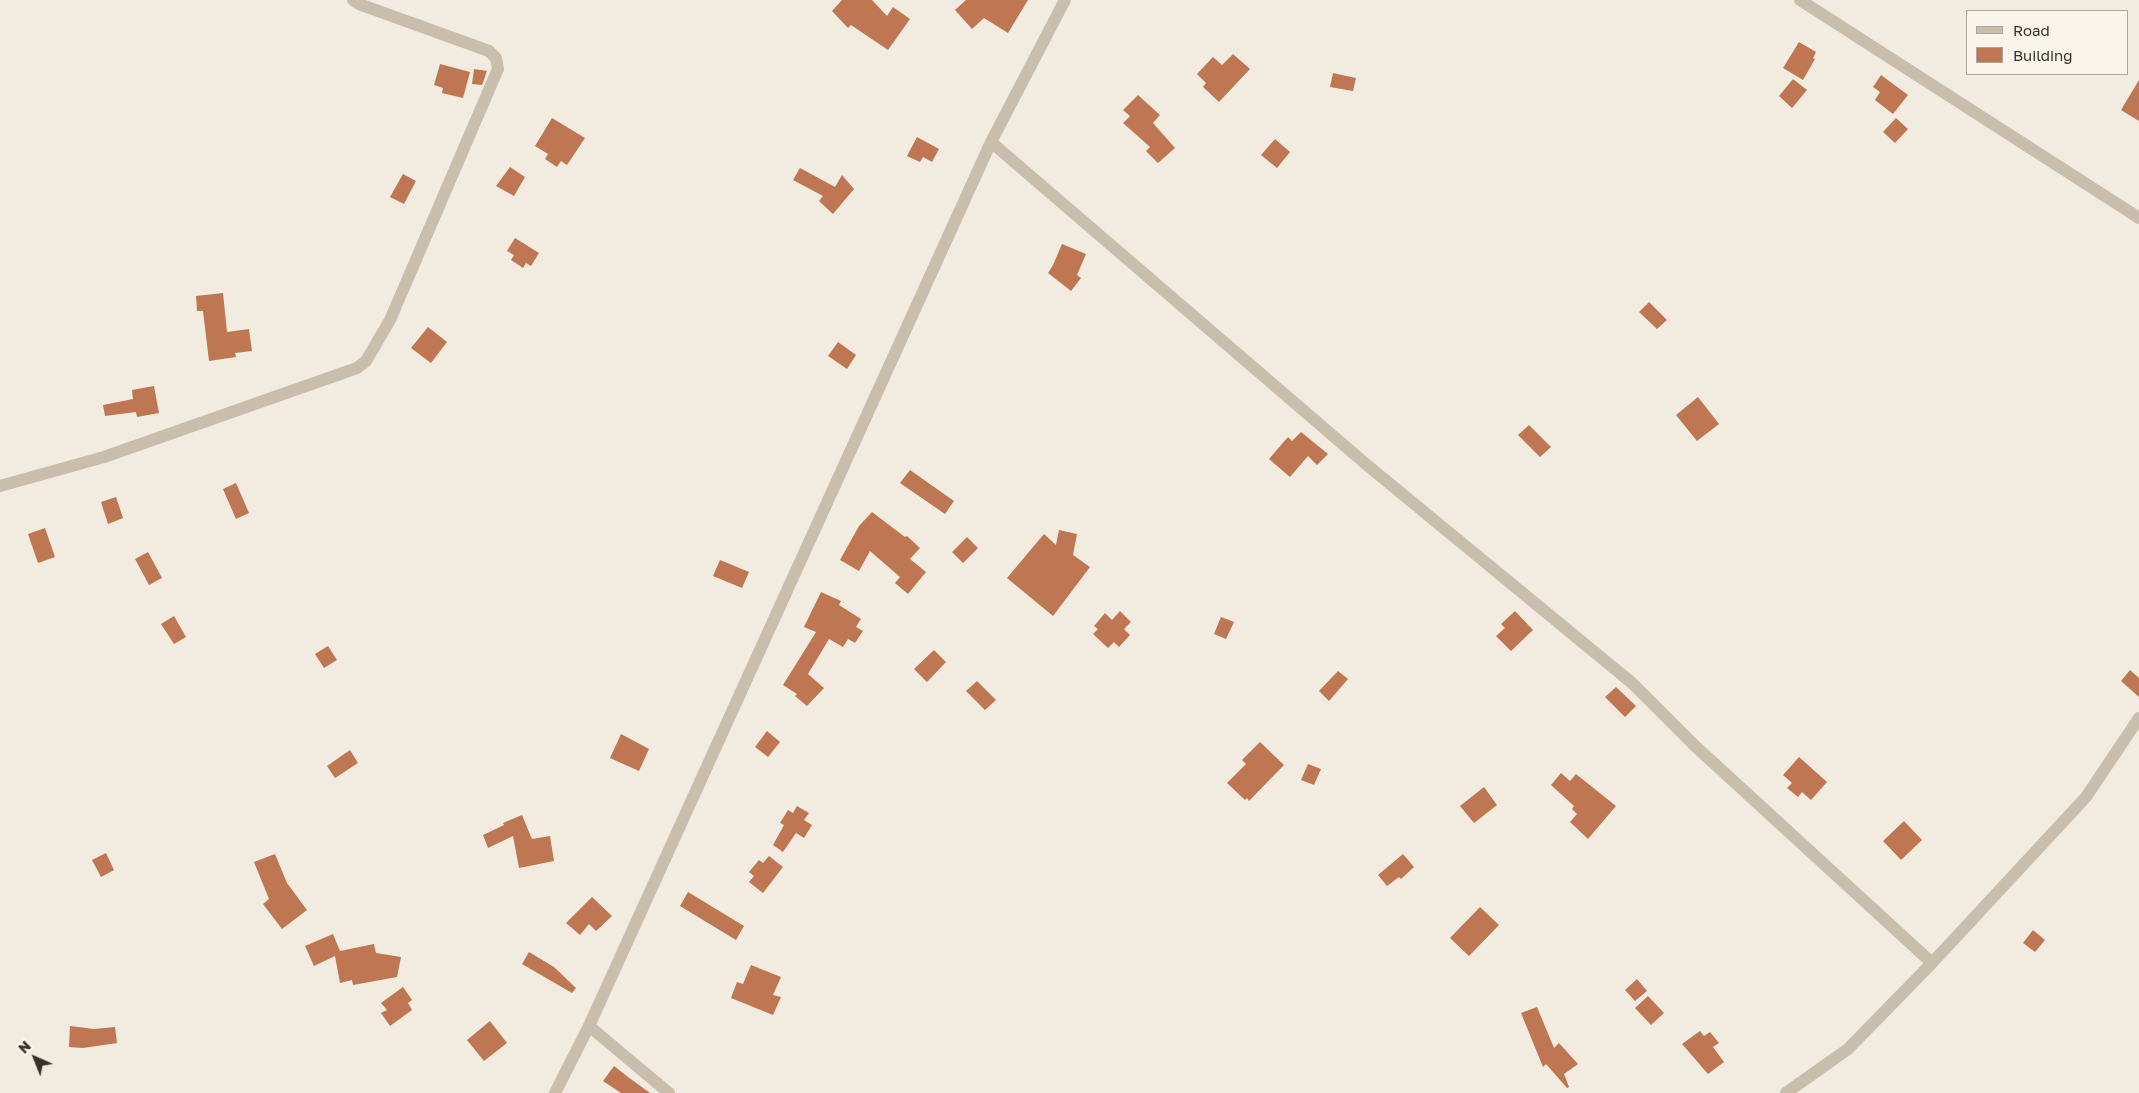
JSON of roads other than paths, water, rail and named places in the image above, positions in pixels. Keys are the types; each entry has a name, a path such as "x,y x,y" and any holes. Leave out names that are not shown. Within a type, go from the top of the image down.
{"street":[{"path":"0,486 104,457 357,368 366,361 390,320 498,69 496,58 489,51 359,4 353,0"},
{"path":"555,1093 589,1026 990,142 1065,0"},
{"path":"1800,0 2139,218"},
{"path":"990,142 1367,465 1632,683 1694,744 1932,963"},
{"path":"1786,1093 1848,1049 1932,963 2086,798 2139,718"},
{"path":"589,1026 669,1093"}]}
